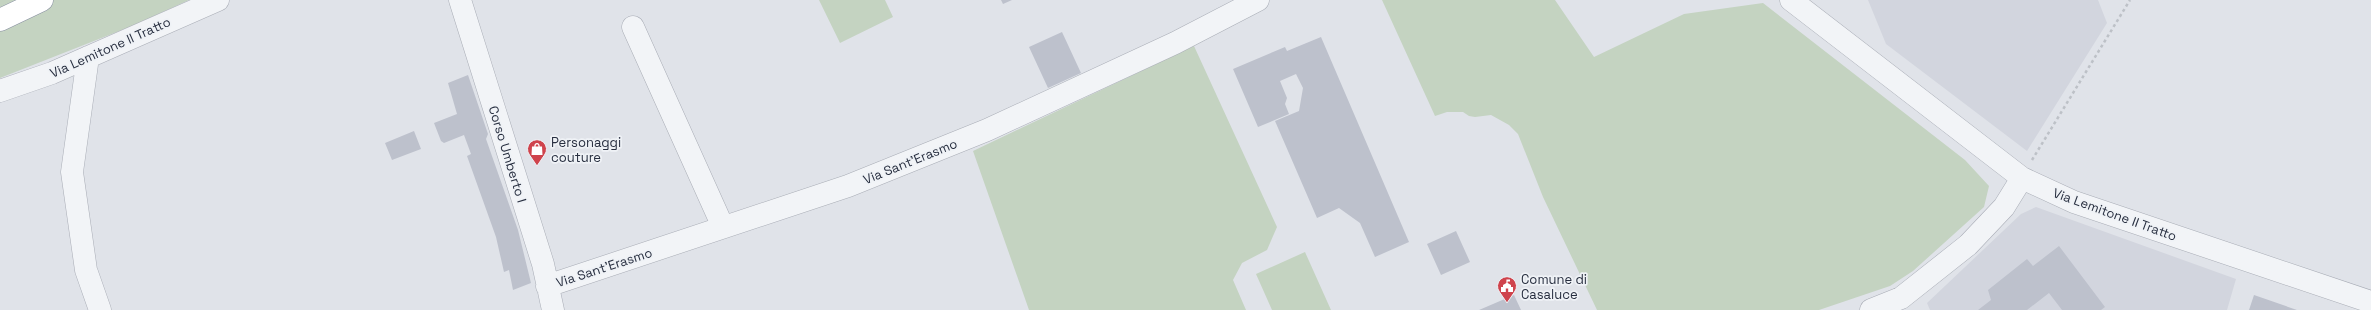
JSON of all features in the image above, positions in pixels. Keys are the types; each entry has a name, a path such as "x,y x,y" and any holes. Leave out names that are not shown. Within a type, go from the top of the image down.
{"highway":[{"path":"0,20 42,0"}],"street":[{"name":"Via Lemitone II Tratto","path":"0,91 52,73 88,58 218,0"},
{"name":"Corso Umberto I","path":"460,0 542,264 553,310"},
{"name":"Via Sant'Erasmo","path":"547,286 848,186 987,130 1175,43 1258,0"},
{"name":"Via Lemitone II Tratto","path":"1791,0 2022,178 2074,202 2371,302"},
{"path":"633,27 723,227"},
{"path":"88,58 72,172 86,270 100,310"},
{"path":"1872,310 1901,298 1968,244 2004,207 2022,178"}],"path":[{"path":"2022,178 2130,0"}],"shaded area":[{"path":"1868,0 2098,0 2107,23 2027,151 1886,44"},
{"path":"2036,207 2236,279 2227,310 1930,310 1927,303 2021,214"}],"green space":[{"path":"0,0 189,0 132,26 0,78"},
{"path":"819,0 885,0 893,17 840,43"},
{"path":"1382,0 1555,0 1594,57 1684,14 1763,3 1965,160 1989,186 1984,207 1913,271 1890,286 1819,310 1597,310 1543,197 1518,134 1509,125 1491,115 1475,117 1469,116 1463,112 1447,112 1435,116"},
{"path":"1194,46 1277,227 1267,250 1242,263 1233,280 1246,310 1029,310 973,151"},
{"path":"1305,252 1331,310 1272,310 1256,274"}],"building":[{"path":"1001,0 1012,0 1003,4"},
{"path":"1062,32 1081,73 1048,88 1029,47"},
{"path":"1321,37 1409,242 1375,257 1360,223 1339,208 1317,218 1275,121 1299,111 1303,88 1296,74 1280,81 1287,98 1285,104 1289,114 1258,127 1233,69 1285,47 1287,51"},
{"path":"468,75 488,134 486,139 518,230 531,283 513,290 509,270 504,272 496,237 467,156 471,154 464,135 444,143 441,141 434,123 457,114 448,83"},
{"path":"414,131 421,149 392,160 385,143"},
{"path":"1456,231 1470,262 1441,275 1427,244"},
{"path":"2059,246 2105,307 2101,310 2062,310 2049,293 2027,310 1978,310 1991,300 1988,290 2027,259 2033,266"},
{"name":"Comune di Casaluce","path":"1514,295 1521,310 1479,310"},
{"path":"2254,295 2297,310 2249,310"}],"place":[{"name":"Personaggi couture","path":"537,166"},
{"name":"Comune di Casaluce","path":"1507,303"}]}
